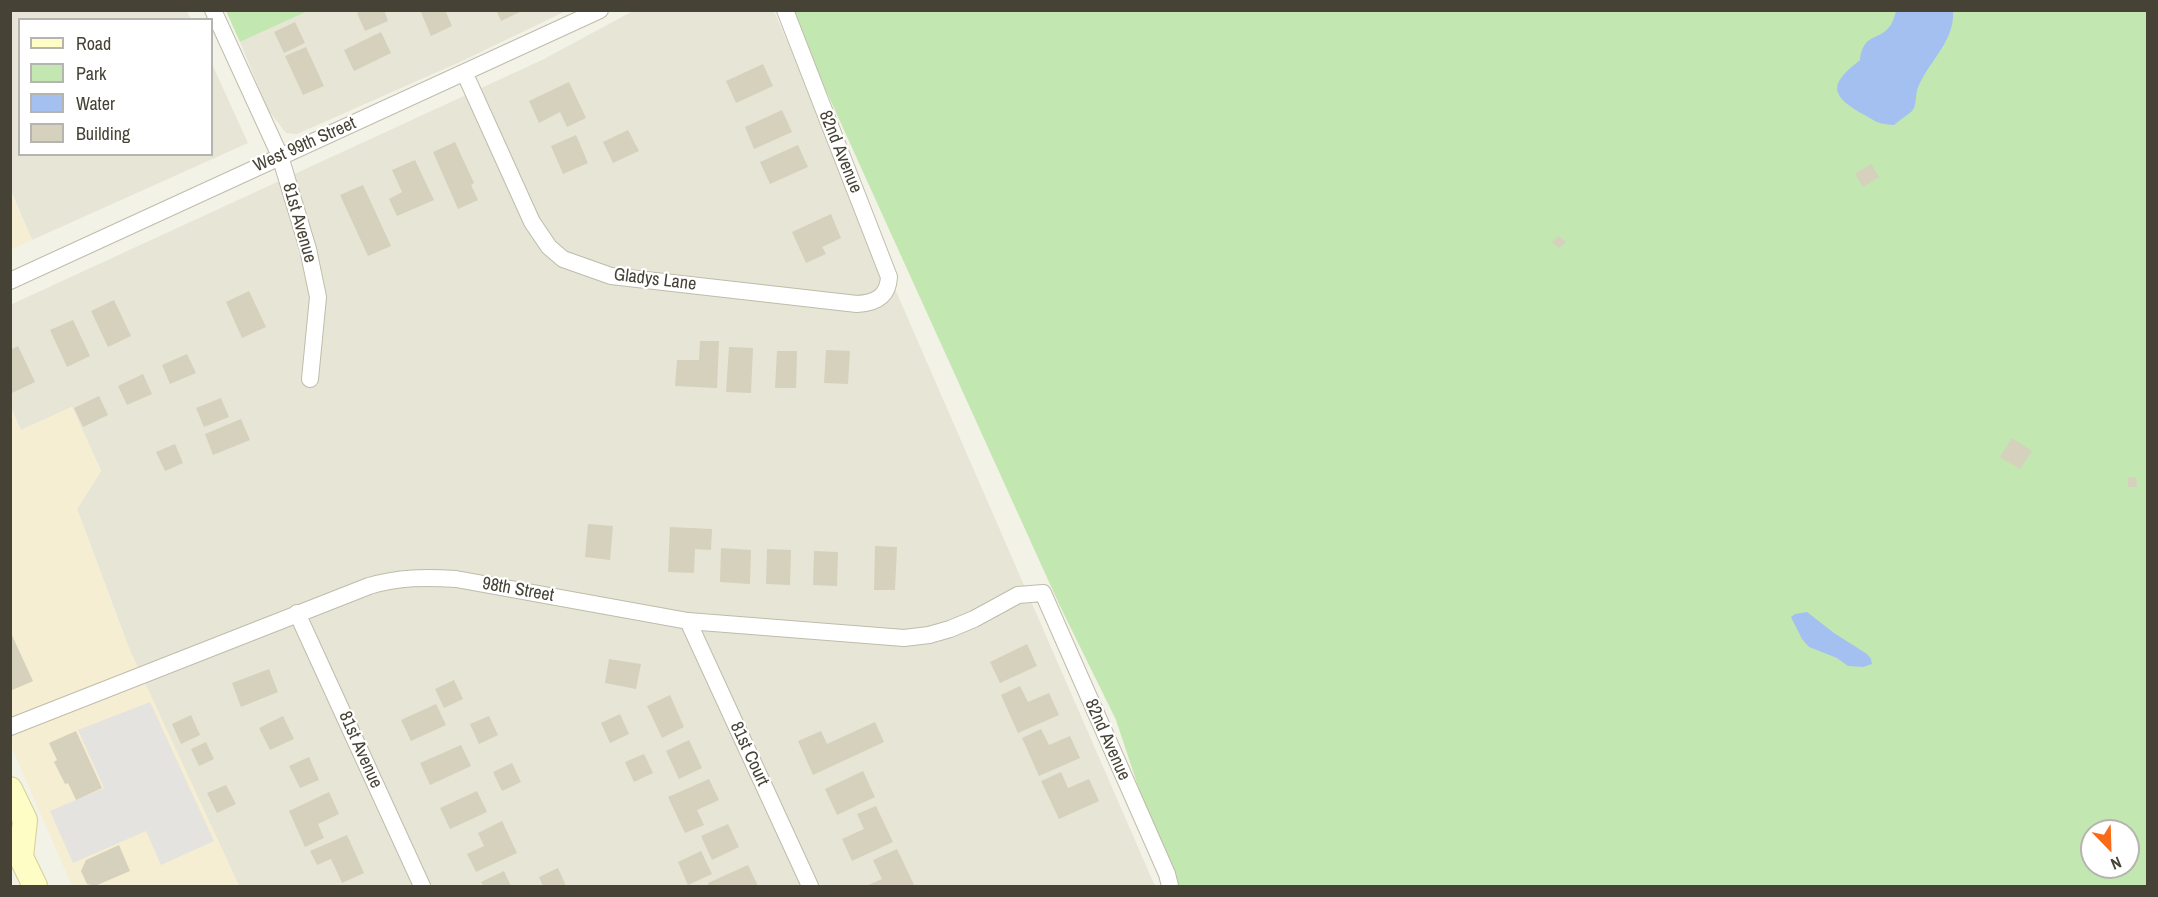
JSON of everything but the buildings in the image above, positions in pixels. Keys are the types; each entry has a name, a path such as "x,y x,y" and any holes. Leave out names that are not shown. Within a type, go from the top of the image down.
{"street":[{"name":"81st Avenue","path":"213,10 280,156 308,249 318,297 310,379"},
{"name":"West 99th Street","path":"10,281 280,156 465,74 600,10"},
{"name":"82nd Avenue","path":"785,10 886,267 889,286 885,294"},
{"name":"Gladys Lane","path":"465,74 532,222 549,247 563,260 611,276 857,304 876,301 885,294"},
{"name":"98th Street","path":"10,727 297,613 388,580 422,577 456,579 688,621 904,638 929,635 950,629 1018,595 1043,594"},
{"name":"82nd Avenue","path":"1043,594 1167,874 1170,886"},
{"name":"81st Avenue","path":"297,613 422,886"},
{"name":"81st Court","path":"688,621 810,886"},
{"path":"10,789 25,820 14,855 35,886"}],"shaded area":[{"path":"10,11 187,11 190,18 18,18 18,156 213,156 213,66 248,143 32,240 11,191"},
{"path":"308,11 566,11 460,62 297,134 286,133 268,110 240,42"},
{"path":"633,11 774,11 1155,886 239,886 130,651 77,509 101,471 72,407 21,430 11,408 10,305 542,60"},
{"path":"10,191 32,240 11,250 10,250"},
{"path":"72,407 101,471 77,509 130,651 239,886 72,886 11,746 10,408 21,430"},
{"path":"150,702 214,841 161,865 146,831 73,863 50,811 104,788 78,730"}],"green space":[{"path":"226,11 308,11 240,42"},
{"path":"790,11 2147,11 2147,886 1177,886 1139,789 1116,720 1059,604"}],"water":[{"path":"1896,11 1953,11 1953,21 1946,40 1919,85 1914,108 1894,125 1875,121 1848,105 1841,98 1837,86 1845,74 1860,60 1866,43 1888,29"},
{"path":"1807,612 1867,654 1872,664 1863,667 1848,666 1837,658 1809,647 1802,639 1791,617"}]}
